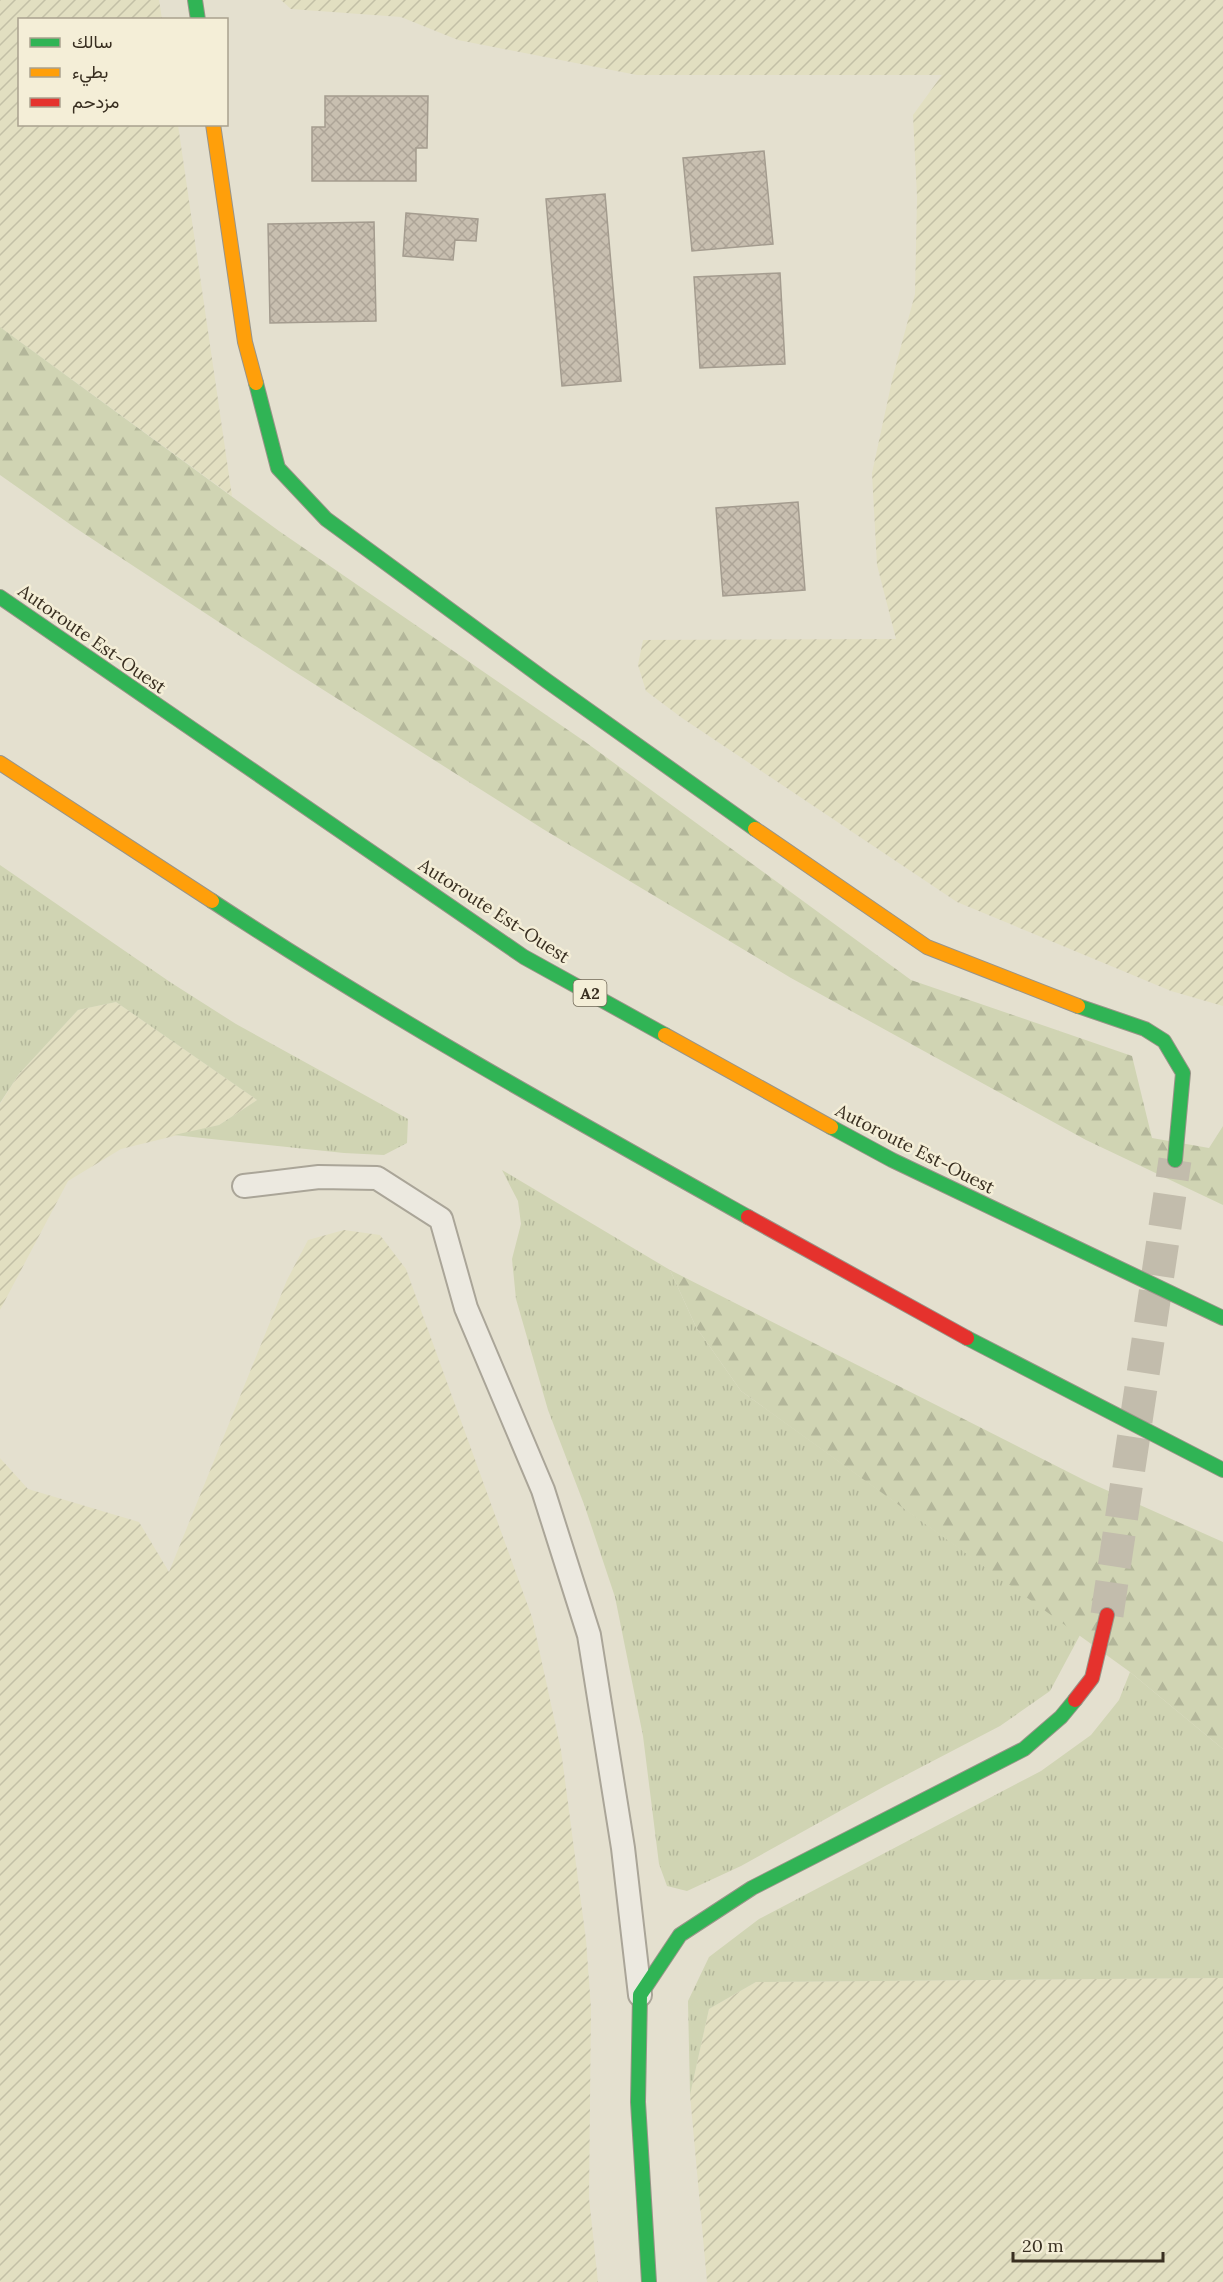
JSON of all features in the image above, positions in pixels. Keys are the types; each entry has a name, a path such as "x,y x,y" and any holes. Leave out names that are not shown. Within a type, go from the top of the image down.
{"main road":[{"path":"195,0 198,18"},
{"path":"213,126 245,342 278,468 326,519 777,846 927,947 1070,1003 1145,1029 1164,1041 1182,1074 1175,1160"},
{"name":"Autoroute Est-Ouest","path":"0,597 524,957 892,1160 1223,1318"},
{"path":"0,763 311,966 607,1138 920,1314 1223,1470"},
{"path":"650,2282 638,2102 640,1995 680,1935 752,1888 1024,1749 1061,1717 1092,1678 1107,1615"}],"lane":[{"path":"244,1186 320,1177 377,1178 441,1219 466,1308 543,1490 589,1635 623,1848 640,1995"}],"shaded area":[{"path":"0,0 159,0 162,18 18,18 18,126 178,126 232,496 0,327"},
{"path":"281,0 1223,0 1223,1006 1171,991 957,902 682,718 646,691 638,665 643,640 896,639 877,565 872,473 893,376 915,294 917,197 913,115 942,75 637,75 458,40 401,17 291,9"},
{"path":"116,1002 257,1100 219,1125 121,1149 68,1181 0,1310 0,1104 19,1074 78,1010"},
{"path":"344,1230 380,1235 406,1269 532,1617 561,1750 586,1940 591,2008 589,2198 598,2282 0,2282 0,1458 28,1489 139,1522 169,1572 287,1280 308,1240"},
{"path":"1223,1978 1223,2282 707,2282 690,2095 709,2009 756,1982"}],"green space":[{"path":"0,327 279,531 584,741 911,980 1132,1056 1152,1138 1209,1148 1223,1126 1223,1205 1086,1140 791,978 543,829 292,670 74,527 0,475"},
{"path":"0,865 170,982 236,1024 408,1119 407,1143 384,1155 344,1153 174,1135 219,1125 257,1100 116,1002 78,1010 19,1074 0,1103"},
{"path":"502,1170 670,1270 696,1327 741,1391 1080,1635 1050,1691 1000,1726 885,1786 741,1866 687,1891 667,1886 659,1864 643,1736 615,1597 585,1507 548,1410 516,1299 512,1259 521,1224 518,1201"},
{"path":"670,1270 1086,1481 1223,1542 1223,1749 1130,1672 741,1391 696,1327"},
{"path":"1130,1672 1223,1749 1223,1978 756,1982 709,2009 690,2095 688,2001 709,1957 759,1919 1041,1771 1091,1735 1119,1700"}],"building":[{"path":"325,96 428,96 427,148 416,148 416,181 312,181 312,127 325,127"},
{"path":"764,151 773,244 692,251 683,158"},
{"path":"605,194 621,381 562,386 546,199"},
{"path":"406,213 478,219 476,241 455,240 453,260 403,256"},
{"path":"374,222 376,321 270,323 268,224"},
{"path":"780,273 785,364 700,368 694,277"},
{"path":"798,502 805,590 723,596 716,508"}],"tunnel":[{"path":"1107,1615 1175,1160"}],"traffic: fast":[{"path":"195,0 198,18"},
{"path":"256,383 278,468 326,519 547,681 755,829"},
{"path":"0,597 524,957 665,1035"},
{"path":"212,901 410,1024 544,1103 748,1217"},
{"path":"1078,1006 1145,1029 1164,1041 1183,1073 1175,1160"},
{"path":"831,1127 892,1160 1223,1318"},
{"path":"967,1338 1223,1470"},
{"path":"649,2282 638,2102 640,1995 680,1935 752,1888 1024,1749 1061,1717 1075,1700"}],"traffic: slow":[{"path":"213,126 245,342 256,383"},
{"path":"0,763 212,901"},
{"path":"755,829 927,947 1078,1006"},
{"path":"665,1035 831,1127"}],"traffic: jam":[{"path":"748,1217 967,1338"},
{"path":"1075,1700 1092,1678 1107,1615"}]}
